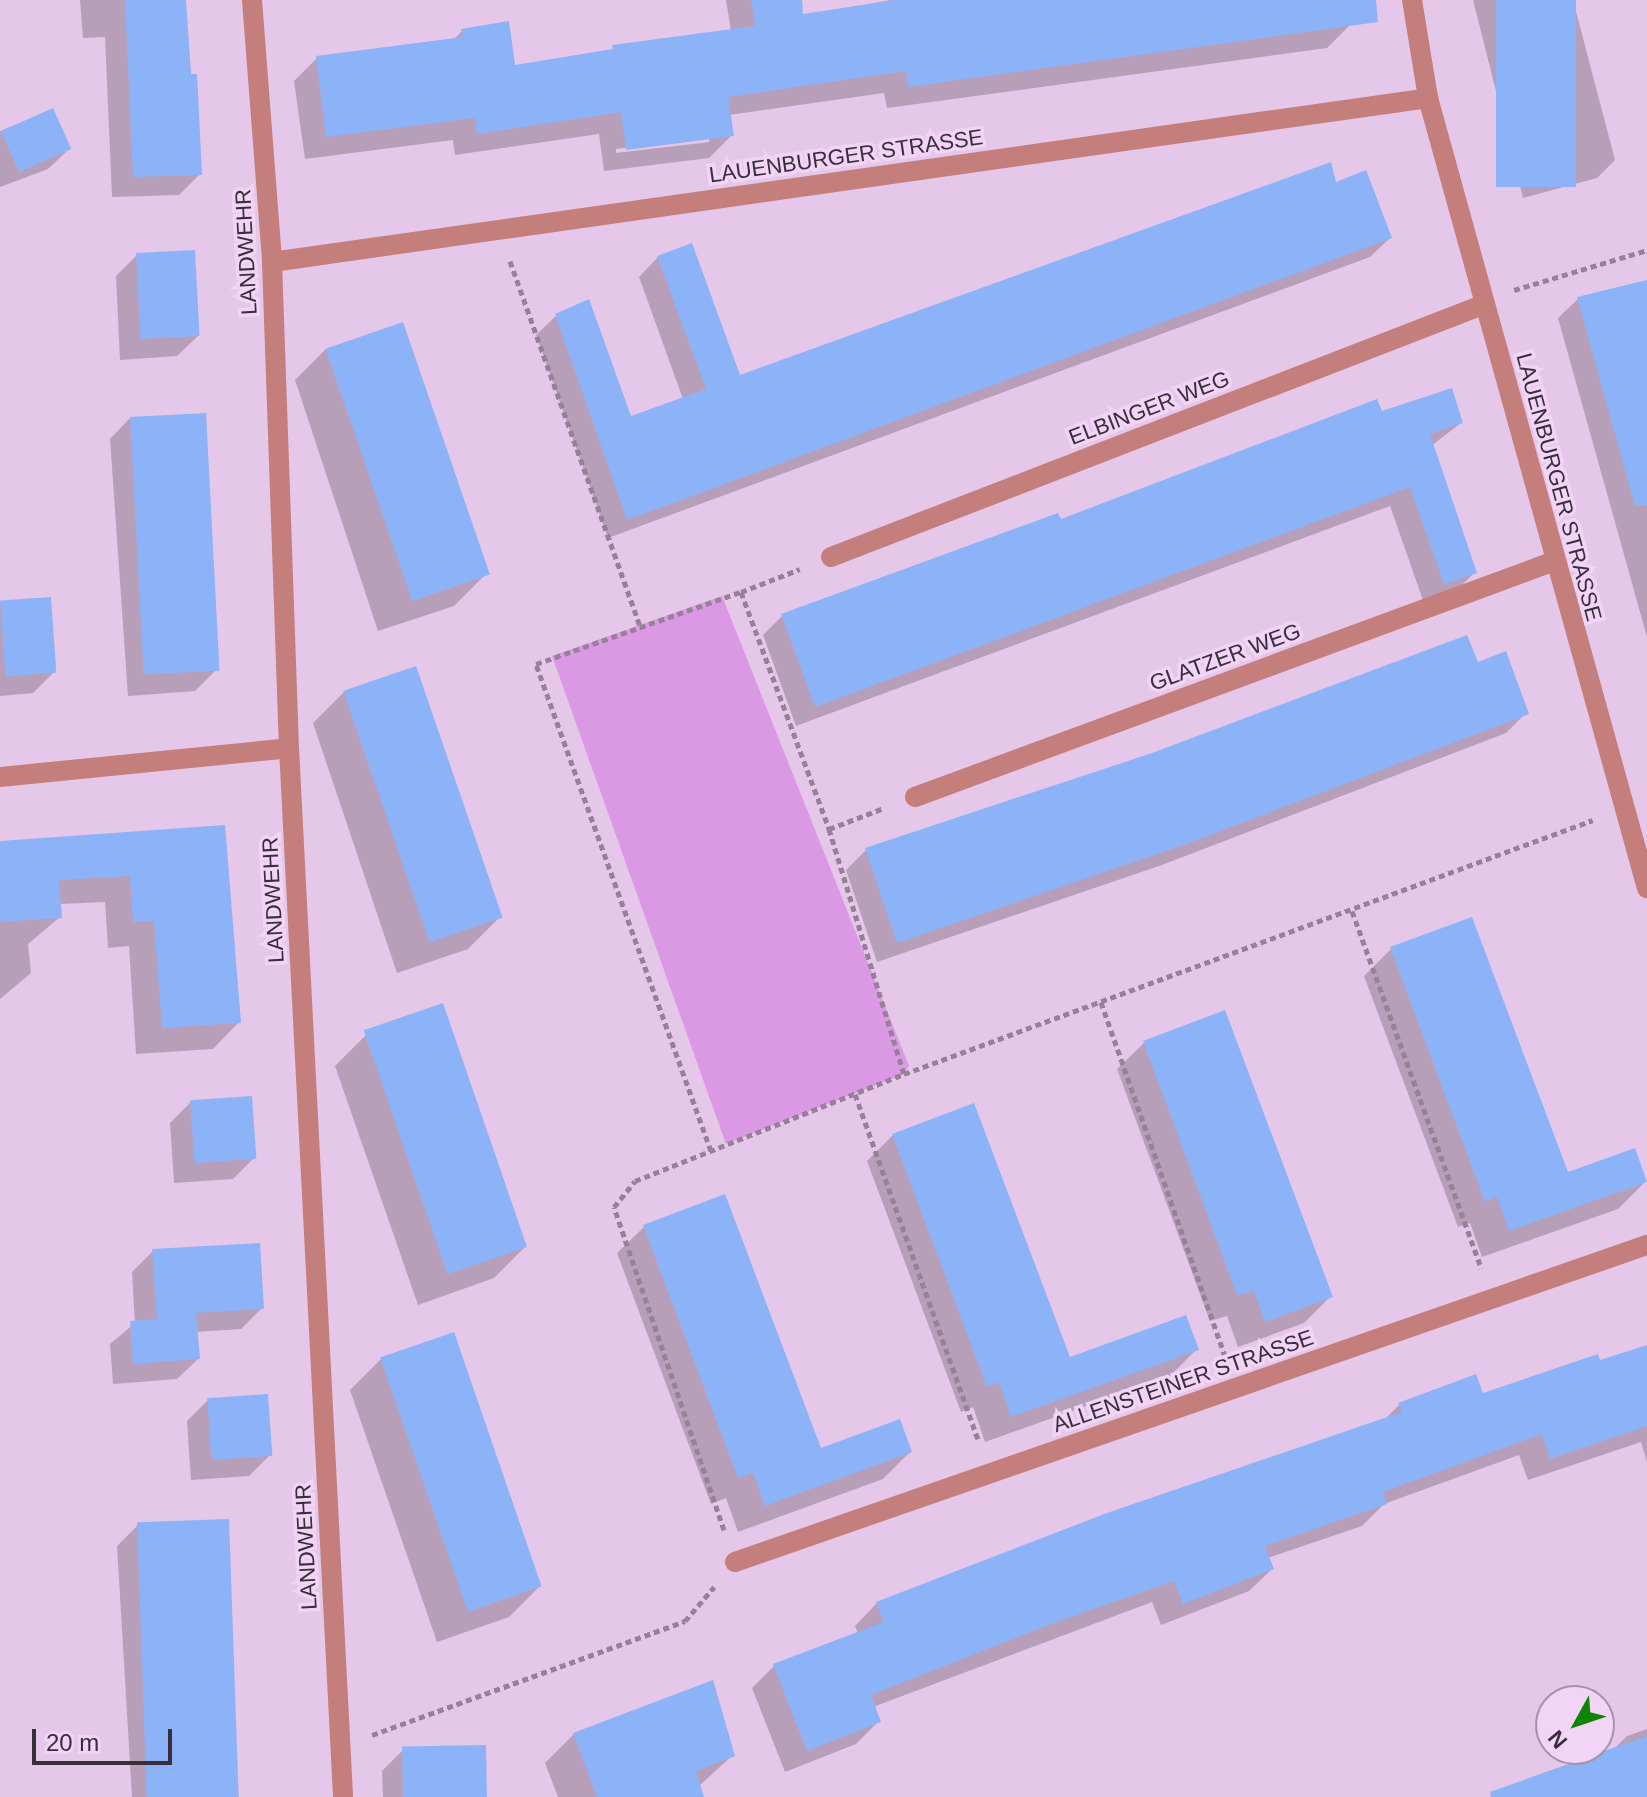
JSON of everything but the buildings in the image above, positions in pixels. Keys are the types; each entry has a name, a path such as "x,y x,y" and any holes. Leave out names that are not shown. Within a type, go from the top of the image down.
{"street":[{"name":"LANDWEHR","path":"252,0 272,262 289,748 343,1797"},
{"name":"LAUENBURGER STRASSE","path":"1412,0 1428,98 1552,562 1647,888"},
{"name":"LAUENBURGER STRASSE","path":"272,262 1428,98"},
{"name":"ELBINGER WEG","path":"831,557 1485,304"},
{"name":"GLATZER WEG","path":"915,797 1552,562"},
{"path":"0,777 289,748"},
{"name":"ALLENSTEINER STRASSE","path":"735,1562 1647,1245"}],"path":[{"path":"499,230 641,628"},
{"path":"1485,304 1523,285 1647,250"},
{"path":"711,1151 536,664 831,557"},
{"path":"741,592 829,829 904,1074"},
{"path":"829,829 915,797"},
{"path":"341,1746 685,1621 735,1562 614,1207 635,1181 904,1074 1624,808"},
{"path":"1352,911 1493,1299"},
{"path":"1101,1002 1236,1388"},
{"path":"855,1094 990,1474"}],"shaded area":[{"path":"722,596 909,1066 904,1074 726,1144 552,656"}]}
